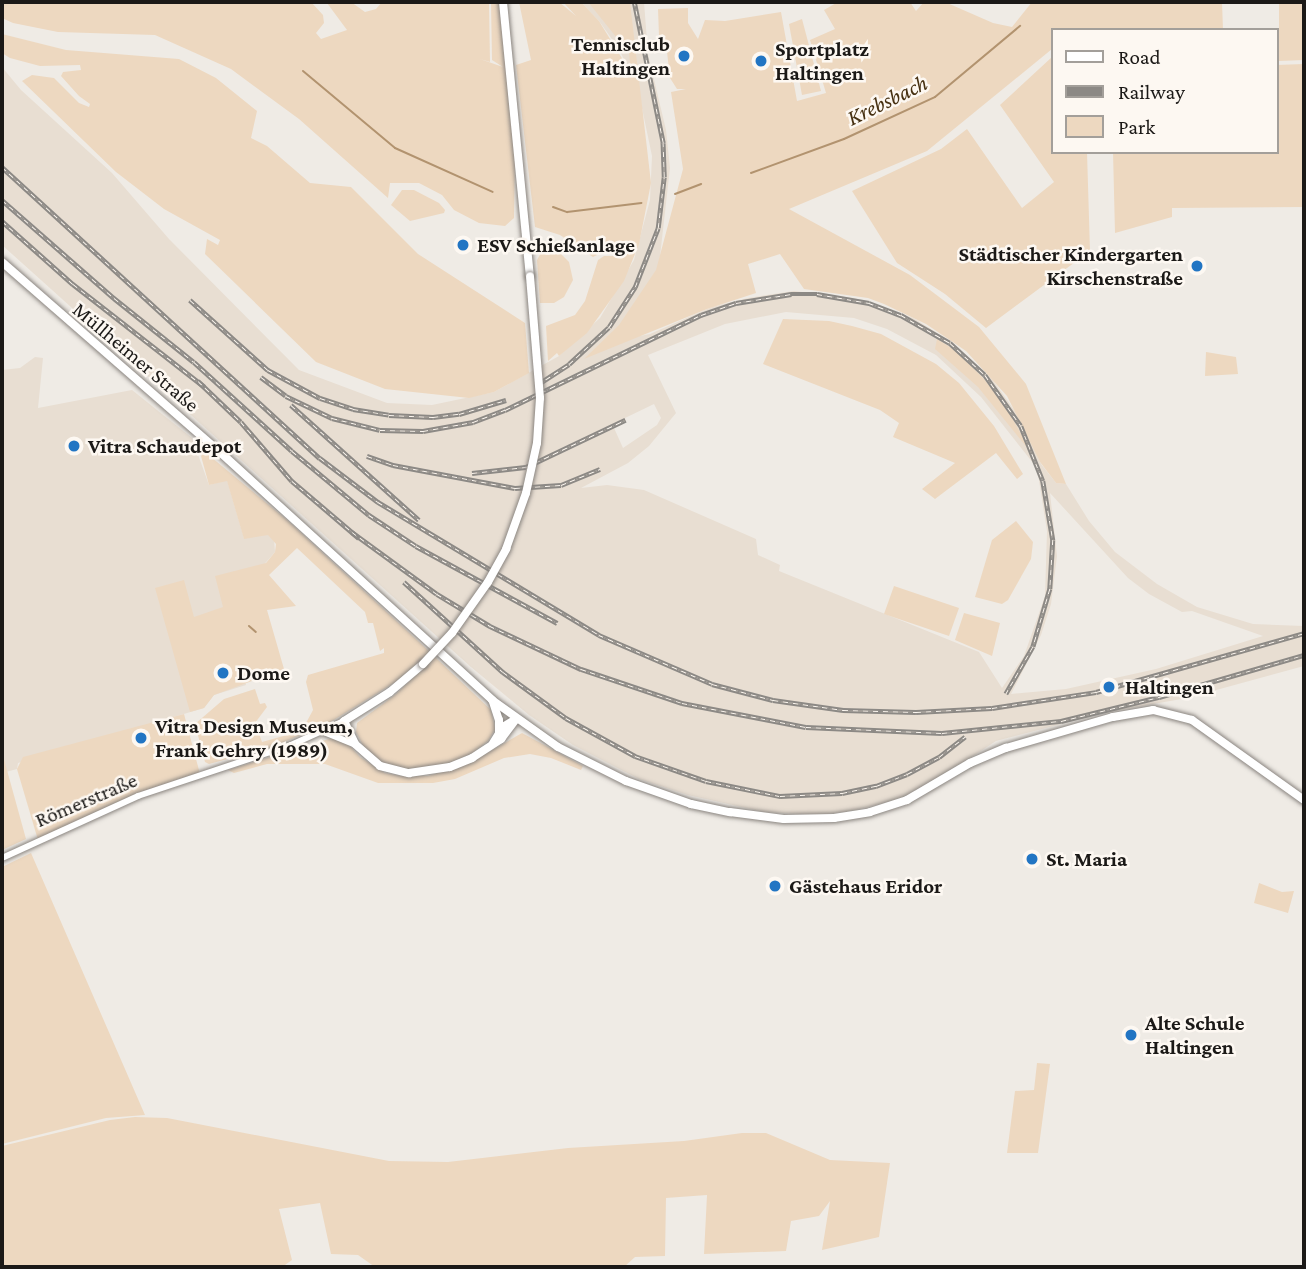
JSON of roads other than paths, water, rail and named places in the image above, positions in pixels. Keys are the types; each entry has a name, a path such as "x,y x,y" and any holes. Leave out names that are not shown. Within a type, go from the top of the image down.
{"main road":[{"path":"503,2 540,398 537,443 526,493 506,549 479,598 424,664 390,692 344,721 355,744 380,766 409,773 450,767 471,758 493,743 516,719"},
{"name":"Müllheimer Straße","path":"2,262 247,478 492,701 533,731 593,766 643,788 703,807 761,817 818,820 842,817 907,800 970,763 1006,747 1113,717 1153,710 1192,720 1304,800"},
{"path":"492,701 503,734"},
{"path":"503,734 533,731"}],"street":[{"name":"Römerstraße","path":"2,858 138,796 324,732 344,721"},
{"path":"324,732 355,744"}],"waterway":[{"name":"Krebsbach","path":"751,173 844,139 935,97 1020,26"},
{"name":"Krebsbach","path":"303,71 395,148 493,192"},
{"name":"Krebsbach","path":"675,194 701,184"},
{"name":"Krebsbach","path":"553,207 567,212 641,203"},
{"path":"249,626 256,632"}],"railway":[{"path":"537,385 569,364 609,327 635,287 658,228 664,177 663,143 634,2"},
{"path":"2,167 320,458 378,502 599,635 712,684 773,700 843,710 916,712 992,708 1096,692 1304,633"},
{"path":"2,200 114,298 194,362 292,451 369,515 416,546 557,623"},
{"path":"2,221 73,284 205,387"},
{"path":"261,377 286,396 332,418 380,430 423,431 473,422 505,410 701,315 736,303 791,294 817,294 869,303 901,315 950,343 985,375 1021,426 1043,481 1053,540 1050,589 1033,647 1006,694"},
{"path":"190,300 268,370 320,398 353,409 389,415 433,417 459,414 506,400"},
{"path":"198,381 241,422 292,481 359,538"},
{"path":"291,405 419,520"},
{"path":"472,473 526,467 625,420"},
{"path":"367,456 393,465 515,488 561,485 600,469"},
{"path":"352,532 437,594 490,626 581,669 682,703 806,727 942,733 1061,721 1159,697 1304,655"},
{"path":"404,582 503,672 566,718 635,756 706,781 780,796 842,793 876,786 907,774 939,757 965,737"}],"place":[{"name":"Tennisclub Haltingen","path":"684,56"},
{"name":"Sportplatz Haltingen","path":"761,61"},
{"name":"ESV Schießanlage","path":"463,245"},
{"name":"Städtischer Kindergarten Kirschenstraße","path":"1197,266"},
{"name":"Vitra Schaudepot","path":"74,446"},
{"name":"Dome","path":"223,673"},
{"name":"Haltingen","path":"1109,687"},
{"name":"Vitra Design Museum, Frank Gehry (1989)","path":"141,738"},
{"name":"St. Maria","path":"1032,859"},
{"name":"Gästehaus Eridor","path":"775,886"},
{"name":"Alte Schule Haltingen","path":"1131,1035"}]}
